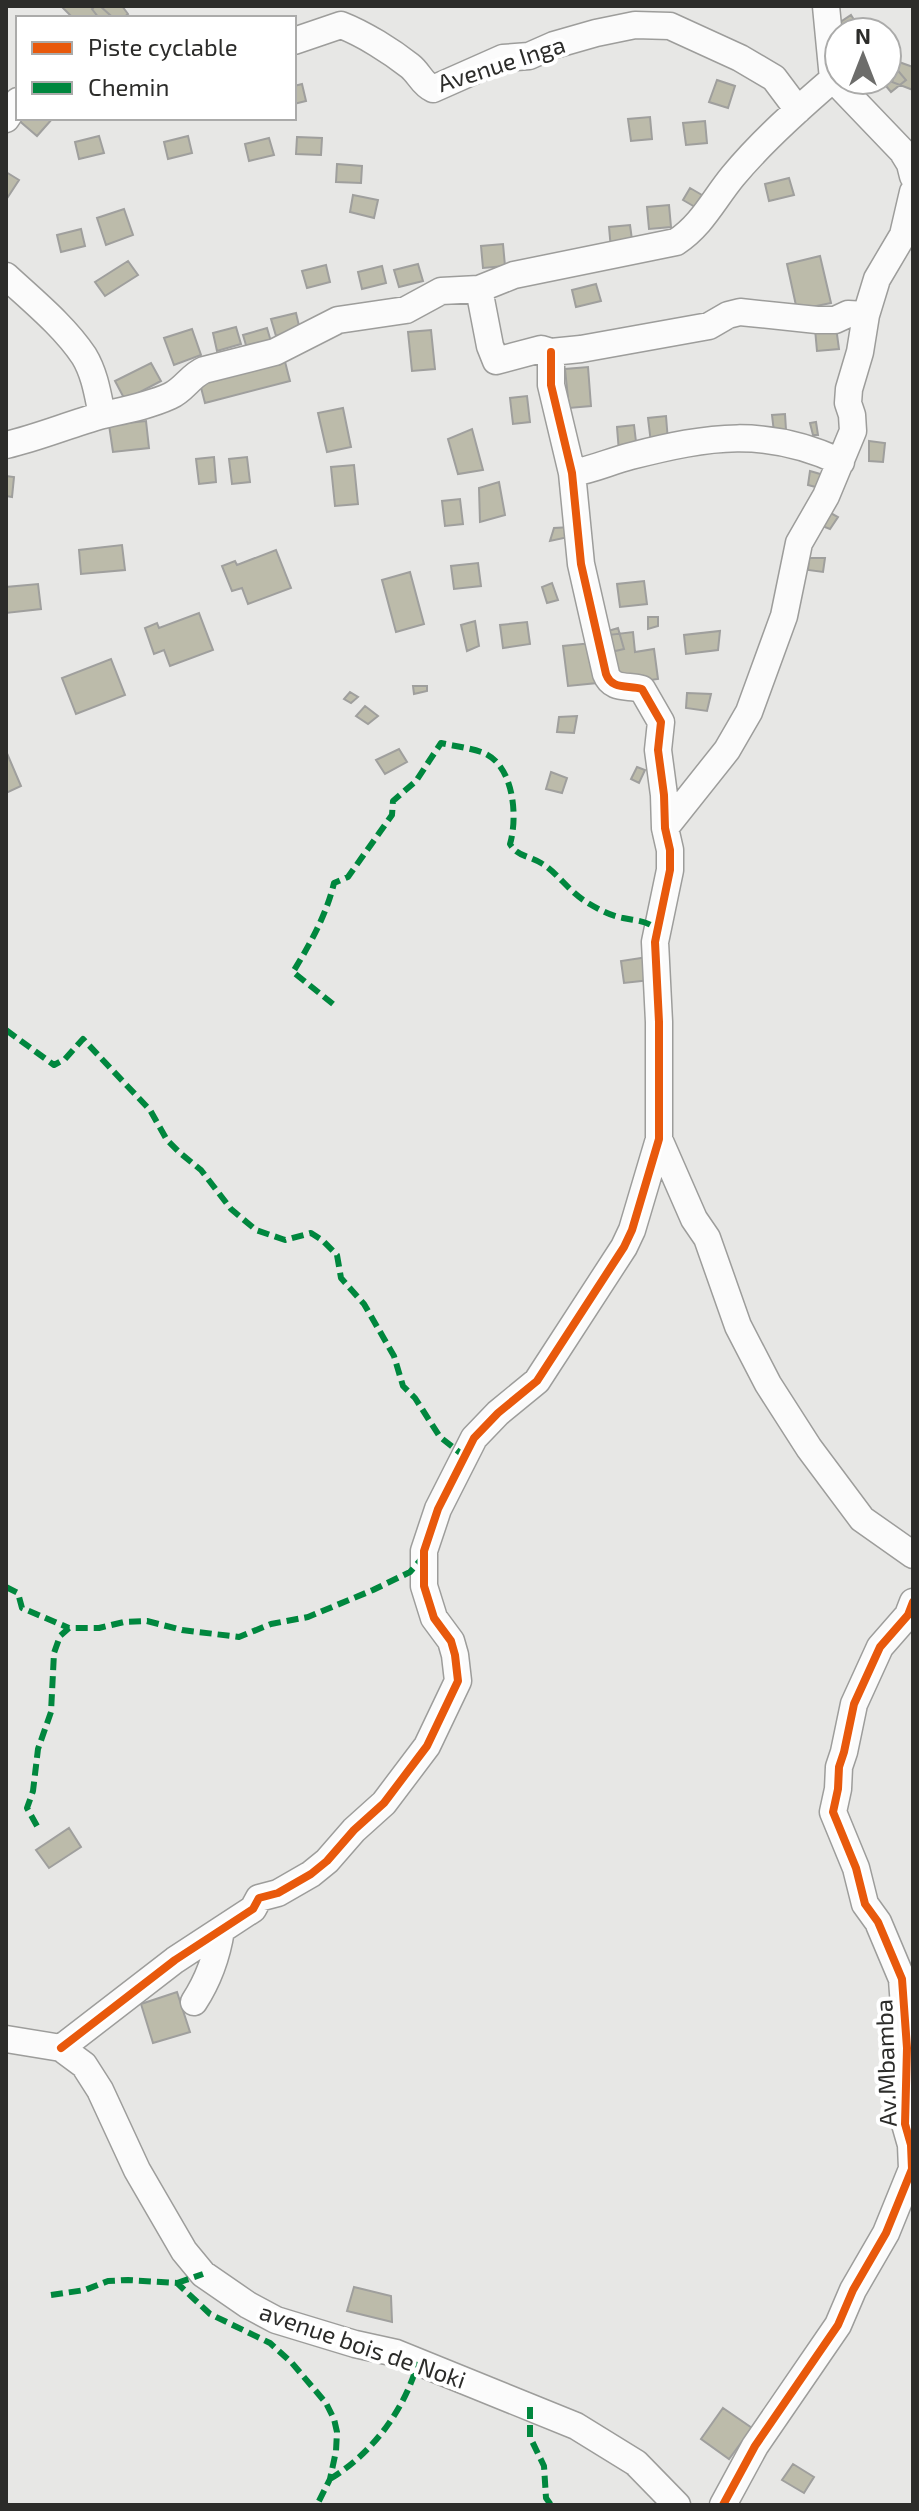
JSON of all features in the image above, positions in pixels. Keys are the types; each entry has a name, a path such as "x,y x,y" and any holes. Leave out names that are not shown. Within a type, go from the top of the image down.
{"street":[{"name":"Avenue Inga","path":"296,40 341,25 406,63 425,85 433,89 503,58 529,56 596,33 635,25 670,26 740,58 774,78 798,110"},
{"path":"6,445 42,437 102,415 132,410 172,396 187,385 195,374 275,352 338,320 406,310 450,289 479,289 514,275 676,242 693,231 734,175 823,88"},
{"path":"849,96 902,151 913,176"},
{"path":"665,828 727,750 749,712 784,616 799,543 826,496 853,431 848,403 866,315 877,279 903,235 913,192"},
{"path":"6,276 85,358 96,386 102,415"},
{"path":"479,289 491,352 496,361 541,349 551,352 709,326 733,313 817,320 835,320 848,314 866,315"},
{"path":"6,2039 61,2048 136,1989 253,1909 264,1895 278,1893 311,1874 384,1803 427,1746 458,1681 451,1641 434,1618 424,1586 424,1551 438,1509 474,1438 498,1413 537,1381 632,1230 659,1139 655,942 670,870 658,750 661,722 642,689 614,686 609,683 606,674 581,564 572,473 551,385 551,352"},
{"path":"572,473 636,454 743,436 791,442 841,462"},
{"path":"659,1139 694,1219 707,1238 738,1326 768,1384 817,1459 862,1519 913,1555"},
{"name":"Av.Mbamba","path":"723,2505 755,2446 838,2325 853,2290 886,2233 912,2169 911,2145 905,2124 907,2048 902,1979 878,1922 865,1904 856,1868 833,1812 839,1767 854,1704 880,1647 908,1615 913,1602"},
{"path":"194,2002 217,1955 221,1930"},
{"name":"avenue bois de Noki","path":"61,2048 84,2065 100,2090 137,2170 184,2251 203,2274 276,2320 396,2353 576,2426 636,2463 677,2505"}],"building":[{"path":"95,6 122,6 128,14 97,16 92,9"},
{"path":"100,6 110,15 71,16 63,8"},
{"path":"903,63 913,67 913,90 903,86"},
{"path":"717,80 735,86 728,108 709,102"},
{"path":"302,84 306,101 296,104 296,86"},
{"path":"650,117 652,139 631,141 628,119"},
{"path":"18,120 51,120 37,136"},
{"path":"705,121 707,143 686,145 683,123"},
{"path":"99,136 104,153 79,159 75,142"},
{"path":"188,136 192,153 168,159 164,142"},
{"path":"297,137 322,138 321,155 296,154"},
{"path":"269,138 274,155 249,161 245,144"},
{"path":"337,164 362,166 361,183 336,182"},
{"path":"6,172 19,180 6,200"},
{"path":"789,178 794,195 769,201 765,184"},
{"path":"690,188 702,195 695,207 683,200"},
{"path":"353,195 378,200 374,218 350,212"},
{"path":"669,205 671,227 649,229 647,207"},
{"path":"124,209 133,235 106,245 97,218"},
{"path":"630,225 633,247 611,249 609,227"},
{"path":"81,229 85,246 61,252 57,235"},
{"path":"503,244 505,266 483,268 481,246"},
{"path":"820,256 831,303 797,310 787,264"},
{"path":"128,261 138,275 105,296 95,282"},
{"path":"418,264 423,281 399,287 394,270"},
{"path":"326,265 330,282 307,288 302,271"},
{"path":"382,266 386,283 362,289 358,272"},
{"path":"596,284 601,301 576,307 572,290"},
{"path":"296,313 300,330 276,336 271,319"},
{"path":"236,327 241,344 217,351 213,333"},
{"path":"836,327 839,349 817,351 815,329"},
{"path":"267,328 272,345 248,352 243,335"},
{"path":"192,329 201,355 174,365 164,338"},
{"path":"431,330 435,369 412,371 408,332"},
{"path":"283,354 290,381 205,403 198,376"},
{"path":"151,363 161,381 125,400 115,381"},
{"path":"588,367 591,406 569,408 565,369"},
{"path":"527,396 530,422 513,424 510,398"},
{"path":"343,408 351,447 327,452 318,413"},
{"path":"785,414 786,430 774,432 772,415"},
{"path":"666,416 668,441 651,443 648,418"},
{"path":"146,421 149,448 113,452 109,425"},
{"path":"816,422 818,435 813,435 810,423"},
{"path":"634,425 637,450 619,452 617,427"},
{"path":"472,429 483,470 458,474 448,439"},
{"path":"869,441 885,443 883,462 869,461"},
{"path":"214,457 216,482 199,484 196,459"},
{"path":"247,457 250,482 232,484 229,459"},
{"path":"354,465 358,504 335,506 331,467"},
{"path":"810,471 827,476 823,489 808,485"},
{"path":"6,476 14,477 12,497 6,496"},
{"path":"499,482 505,515 480,522 479,488"},
{"path":"460,499 463,524 445,526 442,501"},
{"path":"827,511 838,517 830,529 822,526"},
{"path":"571,527 573,536 550,541 554,528"},
{"path":"122,545 125,570 81,574 79,550"},
{"path":"276,550 291,588 248,604 242,588 232,591 222,566 235,561 237,565"},
{"path":"809,558 825,558 823,572 808,570"},
{"path":"478,563 481,586 454,589 451,566"},
{"path":"410,572 424,624 396,632 382,580"},
{"path":"644,581 647,604 620,607 617,584"},
{"path":"552,583 558,600 547,603 542,587"},
{"path":"38,584 41,609 6,613 6,587"},
{"path":"199,613 213,650 170,666 164,650 154,654 145,628 157,623 159,628"},
{"path":"648,617 658,617 658,626 648,629"},
{"path":"475,621 479,646 467,651 461,625"},
{"path":"527,622 530,644 503,648 500,625"},
{"path":"618,628 624,649 611,652 605,632"},
{"path":"720,631 718,650 686,654 684,635"},
{"path":"633,632 635,652 654,649 658,679 614,685 608,635"},
{"path":"592,643 597,683 568,686 563,646"},
{"path":"111,659 125,695 76,714 62,678"},
{"path":"413,686 427,686 427,691 414,694"},
{"path":"350,692 358,697 351,703 344,699"},
{"path":"687,693 711,694 707,711 686,708"},
{"path":"365,706 378,716 368,724 356,716"},
{"path":"577,716 574,733 557,732 559,717"},
{"path":"399,749 407,762 385,774 376,760"},
{"path":"6,751 21,786 6,793"},
{"path":"637,767 645,770 639,783 631,779"},
{"path":"551,772 567,778 562,793 546,789"},
{"path":"648,957 650,980 624,983 621,961"},
{"path":"69,1828 81,1847 49,1868 36,1850"},
{"path":"177,1992 190,2032 153,2043 141,2004"},
{"path":"354,2287 391,2296 392,2322 347,2311"},
{"path":"723,2408 752,2428 729,2459 701,2439"},
{"path":"793,2464 814,2477 804,2493 782,2480"}],"marked path":[{"path":"333,1004 293,972 322,918 334,883 348,877 392,815 393,801 416,781 441,743 484,753 502,769 511,793 514,820 510,844 516,851 547,867 596,908 614,916 645,922 657,929"},
{"path":"6,1030 54,1065 65,1059 83,1039 150,1110 167,1140 201,1170 231,1209 256,1230 285,1240 311,1233 322,1240 337,1255 341,1278 364,1304 394,1356 403,1386 415,1398 440,1437 464,1456"},
{"path":"37,1826 27,1808 33,1791 38,1749 51,1712 54,1653 60,1636 69,1628 99,1628 147,1621 182,1630 239,1637 271,1624 308,1617 373,1590 410,1572 424,1556"},
{"path":"6,1587 18,1593 22,1608 69,1628"},
{"path":"177,2283 203,2274"},
{"path":"51,2295 85,2290 108,2281 177,2283 210,2314 270,2343 292,2363 326,2403 334,2419 336,2451 330,2479 317,2505"},
{"path":"330,2479 360,2456 385,2428 405,2396 418,2362"},
{"path":"530,2407 530,2437 544,2466 546,2498 551,2505"}],"cycle path":[{"path":"61,2048 175,1960 253,1909 259,1898 278,1893 327,1861 354,1830 384,1803 427,1746 458,1681 451,1641 434,1618 424,1586 424,1551 438,1509 474,1438 498,1413 537,1381 624,1247 659,1139 655,942 670,870 658,750 661,722 642,689 616,685 606,674 581,564 572,473 551,385 551,352"},
{"path":"723,2505 755,2446 838,2325 853,2290 886,2233 912,2169 911,2145 905,2124 907,2048 902,1979 878,1922 865,1904 856,1868 833,1812 839,1767 854,1704 880,1647 908,1615 913,1602"}]}
